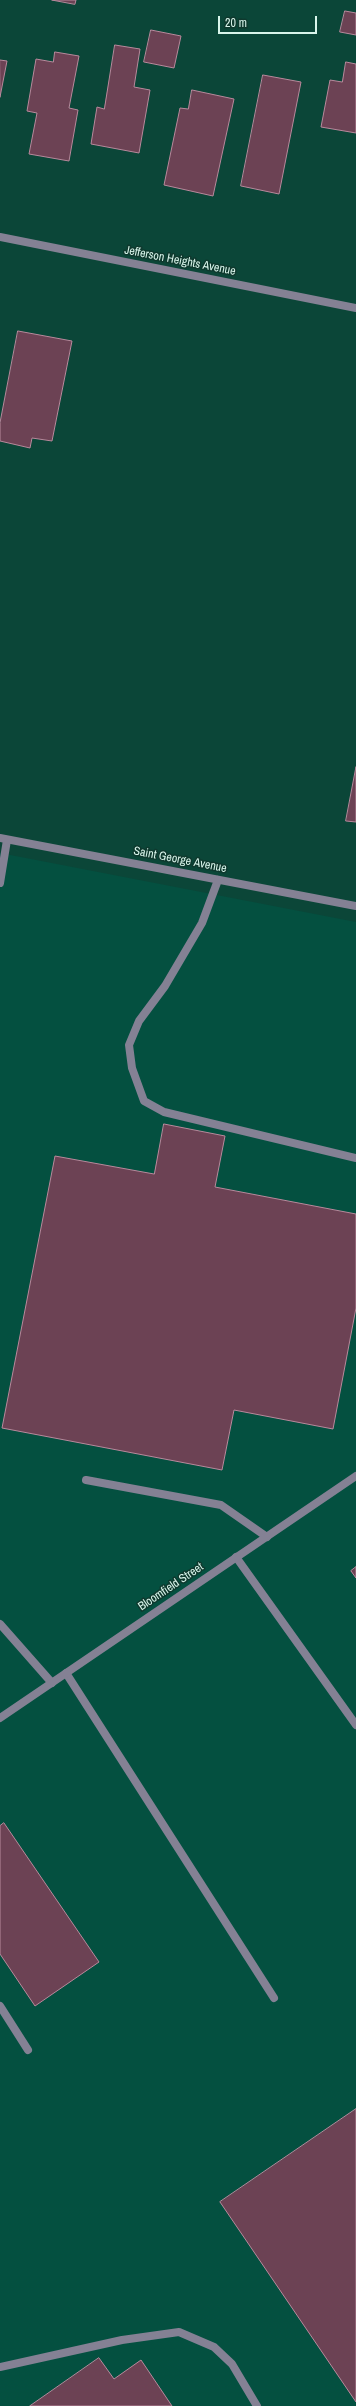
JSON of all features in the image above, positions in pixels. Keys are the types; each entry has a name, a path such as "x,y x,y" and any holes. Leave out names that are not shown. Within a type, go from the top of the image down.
{"street":[{"name":"Jefferson Heights Avenue","path":"0,238 356,308"},
{"name":"Saint George Avenue","path":"4,839 356,906"},
{"path":"0,883 4,839"},
{"path":"218,880 202,923 164,986 139,1021 129,1046 132,1068 144,1101 164,1112 356,1158"},
{"name":"Bloomfield Street","path":"0,1718 356,1476"},
{"path":"86,1480 221,1505 267,1537"},
{"path":"236,1557 356,1725"},
{"path":"0,1624 52,1683"},
{"path":"66,1673 274,1998"},
{"path":"0,2006 28,2050"},
{"path":"0,2367 122,2340 179,2332 214,2347 232,2364 257,2406"}],"shaded area":[{"path":"0,853 356,922 356,2406 0,2406"}],"building":[{"path":"52,0 76,0 75,4"},
{"path":"345,11 356,13 356,35 340,32"},
{"path":"151,30 181,36 174,68 144,62"},
{"path":"115,45 140,49 134,87 150,90 139,153 91,144 97,107 104,109"},
{"path":"55,52 79,56 69,108 78,110 69,161 29,154 37,113 27,111 36,59 53,62"},
{"path":"0,60 7,61 0,97"},
{"path":"346,62 356,64 356,133 321,127 330,80 342,82"},
{"path":"263,75 301,82 279,194 241,186"},
{"path":"192,90 234,99 213,196 164,185 180,108 188,109"},
{"path":"18,331 72,341 52,441 32,438 30,448 0,441 0,423"},
{"path":"356,767 356,822 346,821"},
{"path":"164,1124 225,1136 215,1187 356,1214 356,1308 333,1429 234,1410 222,1470 2,1428 55,1156 154,1174"},
{"path":"356,1567 356,1578 351,1571"},
{"path":"4,1823 99,1962 35,2006 0,1954 0,1826"},
{"path":"356,2109 356,2402 220,2202"},
{"path":"99,2358 114,2379 141,2360 172,2406 30,2406"}]}
